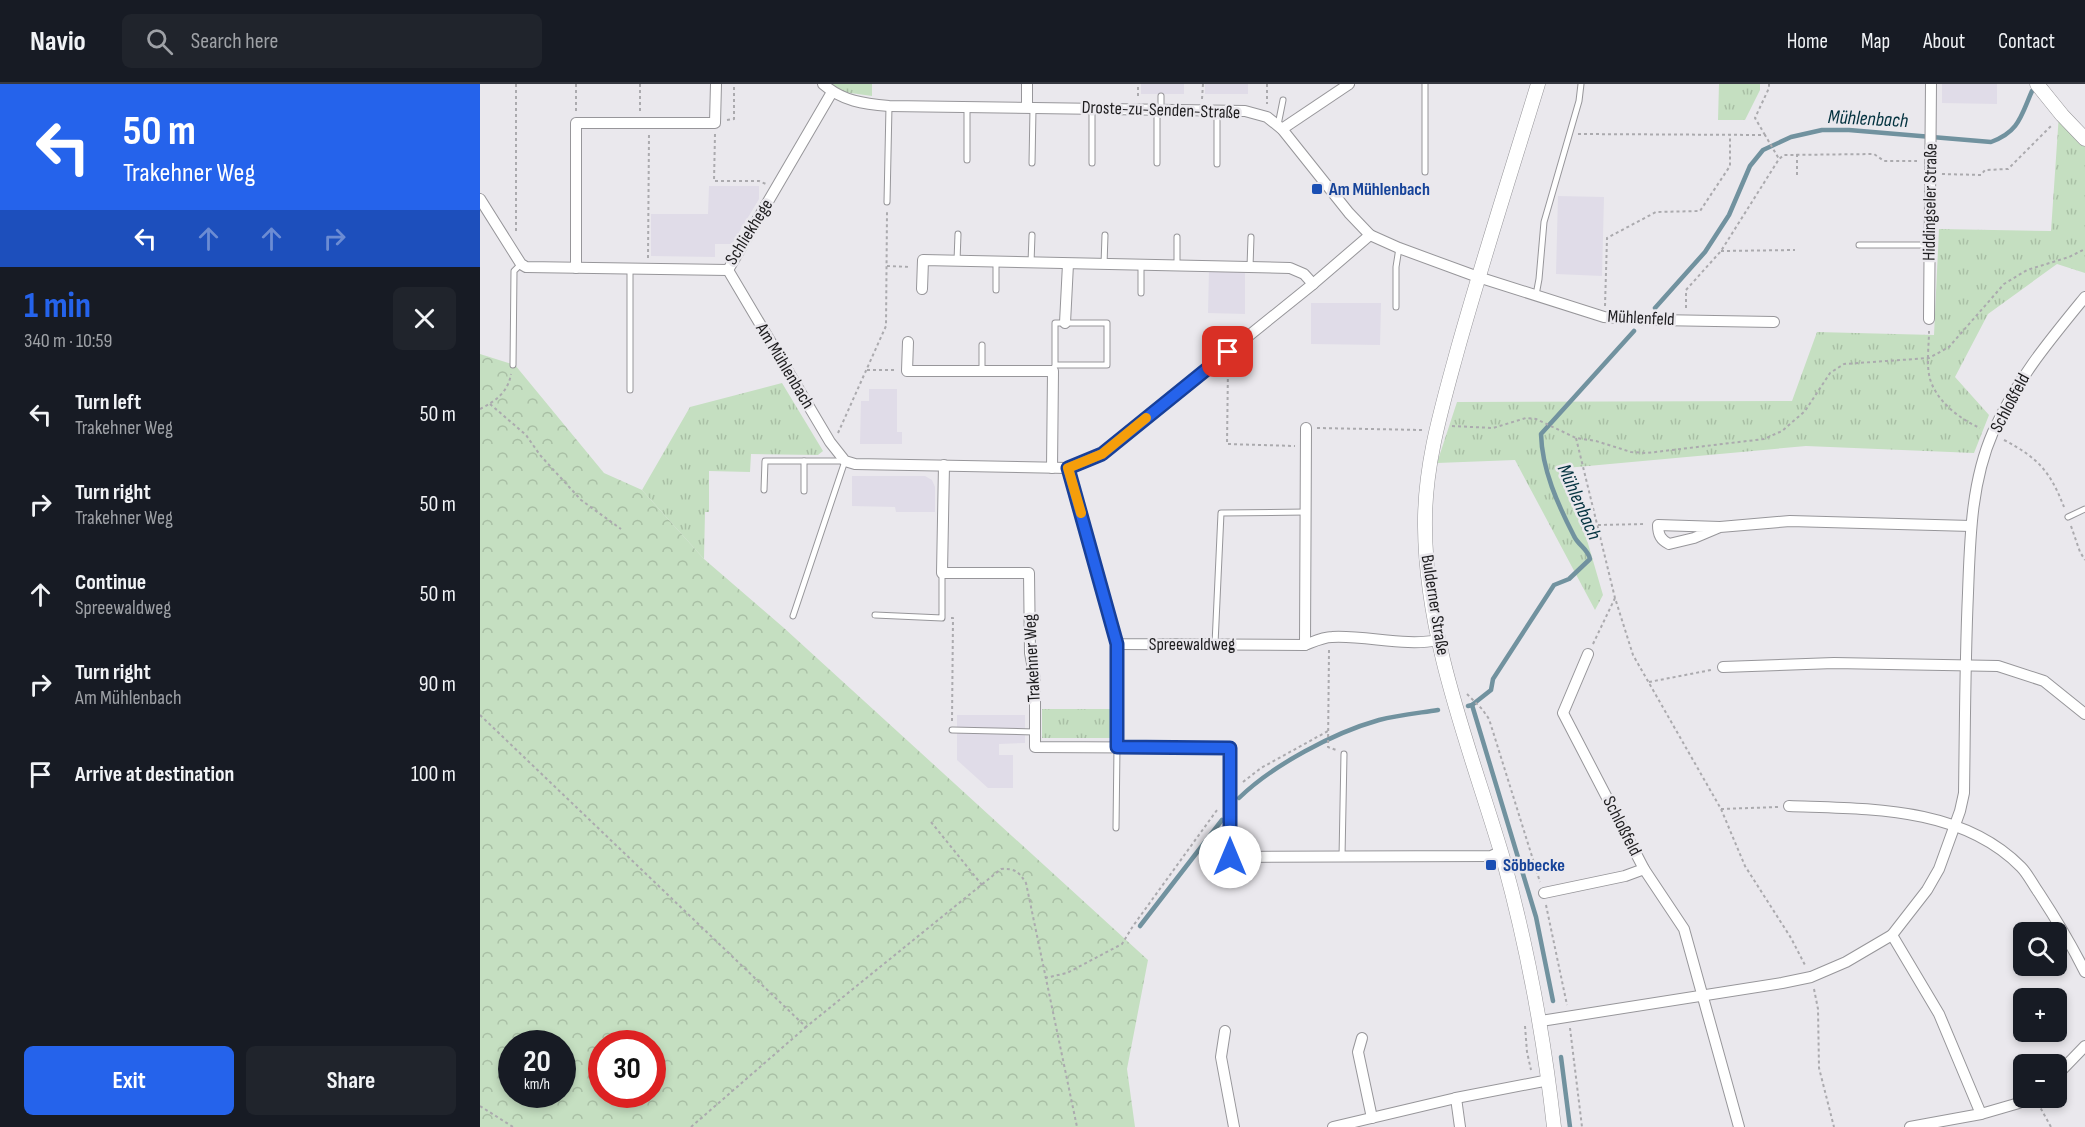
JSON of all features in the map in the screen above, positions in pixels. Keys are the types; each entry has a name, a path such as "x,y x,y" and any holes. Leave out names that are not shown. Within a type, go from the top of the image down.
{"street":[{"path":"576,268 576,123 715,123 716,84"},
{"path":"1027,84 1030,107"},
{"path":"1280,128 1349,84"},
{"name":"Bulderner Straße","path":"1538,84 1478,277 1438,422 1426,490 1426,555 1438,640 1520,923 1541,1021 1554,1127"},
{"name":"Hiddingseler Straße","path":"1929,319 1931,84"},
{"path":"2037,84 2085,139"},
{"name":"Droste-zu-Senden-Straße","path":"827,88 849,100 889,106 1245,111 1267,117 1280,128 1349,213 1370,235 1398,248 1478,277"},
{"name":"Schliekhege","path":"521,264 534,268 728,270 776,189 827,88"},
{"path":"480,199 521,264"},
{"path":"845,460 855,464 1068,468 1102,454 1313,284 1370,235"},
{"path":"922,289 923,260 1290,268 1304,274 1313,284"},
{"path":"1065,323 1068,264"},
{"name":"Am Mühlenbach","path":"728,270 830,442 845,460"},
{"name":"Mühlenfeld","path":"1478,277 1604,317 1774,322"},
{"name":"Schloßfeld","path":"1541,1021 1703,997 1811,977 1846,962 1892,935 1927,890 1939,869 1964,793 1965,665 1971,526 1977,485 1992,434 2011,395 2034,359 2085,297"},
{"path":"908,342 907,370 982,371 1054,368 1052,468"},
{"path":"1305,645 1306,428"},
{"path":"942,573 944,465"},
{"path":"1068,468 1117,644 1117,747"},
{"path":"1720,527 1694,538 1670,544 1662,540 1658,532 1658,525 1720,527 1790,521 1971,526"},
{"name":"Trakehner Weg","path":"942,573 1029,573 1030,653 1035,679 1035,732"},
{"name":"Spreewaldweg","path":"1117,644 1305,645 1329,637 1426,642 1438,640"},
{"name":"Schloßfeld","path":"1588,654 1563,713 1644,869 1684,929 1739,1127"},
{"path":"1723,667 1834,663 1998,666 2044,681 2085,714"},
{"path":"1035,732 1035,747 1230,748 1230,857 1491,856 1500,852"},
{"path":"1789,806 1875,810 1915,815 1955,826 1982,838 2022,868 2062,927 2085,972"},
{"path":"1544,893 1625,876 1644,869"},
{"path":"1892,935 1939,1014 1981,1114"},
{"path":"1225,1031 1221,1057 1234,1127"},
{"path":"1362,1038 1358,1052 1372,1118"},
{"path":"2067,1065 2085,1046"},
{"path":"1333,1127 1456,1098 1549,1080"},
{"path":"1456,1098 1460,1127"},
{"path":"1910,1127 1981,1114 2013,1105"}],"lane":[{"path":"1425,84 1425,172"},
{"path":"1536,295 1544,222 1579,100 1581,84"},
{"path":"1157,163 1161,96"},
{"path":"1280,128 1283,100"},
{"path":"887,202 889,106"},
{"path":"967,106 967,160"},
{"path":"1030,107 1032,163"},
{"path":"1092,108 1092,163"},
{"path":"1217,111 1217,164"},
{"path":"957,261 958,234"},
{"path":"1031,263 1032,235"},
{"path":"1104,265 1105,236"},
{"path":"1177,237 1177,266"},
{"path":"1250,267 1251,237"},
{"path":"1859,245 1930,245"},
{"path":"1396,307 1398,248"},
{"path":"996,262 996,290"},
{"path":"513,365 514,271 521,264"},
{"path":"1141,265 1141,293"},
{"path":"630,269 630,390"},
{"path":"1055,323 1107,323 1107,365 1054,368 1055,323"},
{"path":"982,345 982,371"},
{"path":"764,490 765,460 845,460 793,616"},
{"path":"804,461 804,491"},
{"path":"2068,517 2085,508"},
{"path":"1215,644 1221,513 1306,512"},
{"path":"875,615 942,618 942,573"},
{"path":"952,730 1035,732"},
{"path":"1116,828 1117,747"},
{"path":"1342,857 1344,754"}],"path":[{"path":"506,240 516,231 516,84"},
{"path":"576,84 576,123"},
{"path":"640,84 644,122 649,269"},
{"path":"715,123 734,119 734,84"},
{"name":"Droste-zu-Senden-Straße","path":"1138,84 1138,101"},
{"name":"Droste-zu-Senden-Straße","path":"1202,102 1203,84"},
{"name":"Droste-zu-Senden-Straße","path":"1267,84 1267,110"},
{"path":"1769,84 1755,118 1779,159"},
{"path":"1930,174 1980,175 1985,170 2008,169 2062,115"},
{"name":"Schliekhege","path":"715,123 714,181 759,181 776,189"},
{"path":"1569,134 1765,135"},
{"path":"1604,317 1607,238 1656,212 1700,211 1730,166 1730,135"},
{"path":"1685,320 1686,290 1721,251 1784,154 1874,154 1884,160 1930,161"},
{"path":"1797,154 1797,176"},
{"path":"509,169 517,169"},
{"path":"830,442 836,436 886,326 887,202"},
{"path":"1452,426 1493,428 1526,418 1545,422 1576,438 1596,441 1631,452 1647,453 1764,439 1782,431 1805,411 1830,373 1844,364 1929,358 1949,347 2004,284 2027,270 2069,257 2085,249"},
{"path":"1721,251 1795,250"},
{"path":"887,267 923,267"},
{"path":"1929,319 1930,377 1935,389 1948,408 1975,426 2020,449 2041,464 2056,486 2085,560"},
{"path":"1228,352 1227,444 1306,446"},
{"path":"480,409 490,404 509,387 513,365"},
{"path":"867,370 907,370"},
{"path":"490,404 526,435 540,455 581,500 621,529"},
{"path":"1306,428 1422,430"},
{"path":"1576,438 1615,598 1633,655 1721,809 1746,866 1791,938 1811,977 1818,1009 1819,1068 1834,1127"},
{"path":"1598,525 1658,525"},
{"path":"1588,654 1615,598"},
{"path":"942,618 953,618 952,730"},
{"path":"1328,747 1329,637"},
{"path":"1649,682 1723,667"},
{"path":"1472,697 1489,719 1544,893 1569,1016 1582,1127"},
{"path":"480,716 806,1027"},
{"path":"1045,978 1067,973 1122,944 1230,792 1261,768 1328,730"},
{"path":"1721,809 1789,806"},
{"path":"931,822 982,885"},
{"path":"691,1127 806,1027 1001,869 1011,868 1020,873 1026,883 1077,1127"},
{"path":"480,1106 513,1127"},
{"path":"2041,1108 2051,1127"}],"shaded area":[{"path":"1141,84 1184,84 1184,94 1141,94"},
{"path":"1205,84 1248,84 1248,94 1205,94"},
{"path":"1942,84 1997,84 1997,104 1942,103"},
{"path":"709,186 759,186 759,199 732,244 715,244 715,257 651,256 651,214 708,214"},
{"path":"1558,196 1604,197 1602,276 1556,274"},
{"path":"1209,270 1245,271 1245,314 1208,313"},
{"path":"1311,303 1381,303 1380,345 1311,344"},
{"path":"869,389 897,389 897,432 902,432 902,444 860,444 861,401 869,401"},
{"path":"852,476 925,476 932,480 935,487 935,512 896,512 895,507 852,506"},
{"path":"957,715 1025,715 1025,743 999,744 999,755 1013,755 1013,788 988,788 957,760"}],"green space":[{"path":"829,84 872,84 872,96 836,91"},
{"path":"1719,84 1760,84 1760,90 1745,120 1718,120"},
{"path":"2059,114 2085,141 2085,273 2057,264 1988,314 1955,377 1989,415 1974,453 1806,446 1566,468 1603,595 1595,610 1515,460 1437,463 1457,402 1792,401 1817,332 1934,335 1939,229 2051,231"},
{"path":"480,354 515,365 604,473 642,490 704,559 784,628 1148,960 1127,1069 1135,1127 480,1127"},
{"path":"782,383 823,451 818,455 751,454 750,472 709,471 709,512 705,512 704,559 642,490 690,407"},
{"path":"1042,709 1110,709 1110,738 1042,738"}],"waterway":[{"name":"Mühlenbach","path":"1655,308 1705,252 1729,215 1750,166 1763,150 1791,137 1822,130 1849,130 1991,142 2008,133 2018,122 2032,91"},
{"name":"Mühlenbach","path":"1468,706 1491,690 1493,679 1554,585 1569,579 1590,559 1576,539 1557,500 1544,461 1541,434 1634,331"},
{"path":"1472,705 1536,917 1553,1001"},
{"name":"Mühlenbach","path":"1239,798 1286,762 1342,733 1386,718 1438,710"},
{"name":"Mühlenbach","path":"1140,926 1222,820"},
{"path":"1561,1057 1570,1127"}],"slow traffic":[{"path":"1081,513 1068,468 1102,454 1146,418"}],"place":[{"name":"Am Mühlenbach","path":"1317,189"},
{"name":"Söbbecke","path":"1491,865"}],"route":[{"path":"1228,352 1102,454 1068,468 1117,644 1117,747 1230,748 1230,857"}]}
